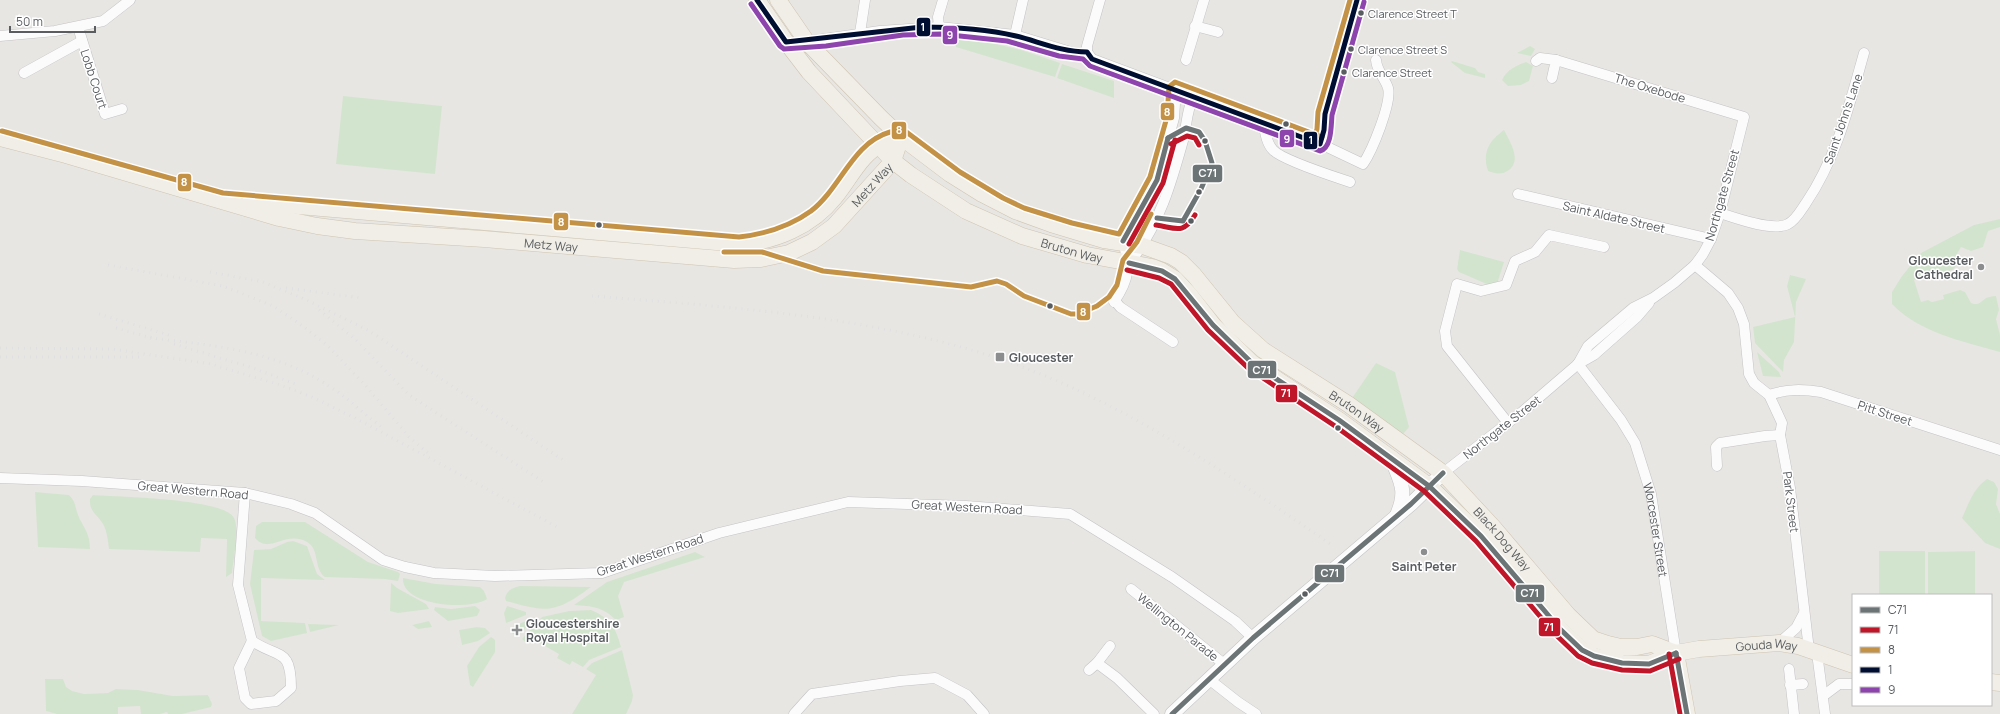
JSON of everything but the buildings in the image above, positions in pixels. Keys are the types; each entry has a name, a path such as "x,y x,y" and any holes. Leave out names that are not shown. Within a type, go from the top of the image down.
{"main road":[{"name":"Bruton Way","path":"757,0 809,72 877,145 893,161 912,175 966,210 1022,236 1087,255 1162,271 1175,279 1190,294 1213,325 1252,363 1391,457 1429,486"},
{"name":"Bruton Way","path":"778,0 807,42 901,137 950,174 982,194 1015,211 1050,224 1104,240 1123,241 1143,246 1172,256 1181,262 1233,323 1263,350 1348,404 1443,473"},
{"name":"Metz Way","path":"222,200 739,244 764,242 784,234 807,222 818,214 836,197 849,176 877,145 901,137"},
{"name":"Metz Way","path":"0,138 66,155 279,218 317,226 355,231 484,239 727,259 761,259 789,253 812,242 834,226 893,161 901,137"},
{"path":"1391,457 1403,490 1402,502 1396,517"},
{"path":"1172,714 1210,680 1224,664 1253,638 1396,517 1443,473"},
{"name":"Black Dog Way","path":"1443,473 1494,527 1568,615 1593,639 1608,644 1621,646 1637,647 1652,644 1676,653"},
{"name":"Black Dog Way","path":"1429,486 1481,536 1560,630 1582,650 1606,660 1622,663 1642,664 1654,663 1676,653"},
{"name":"Gouda Way","path":"1676,653 1699,649 1779,643 1813,651 1852,665"},
{"name":"Worcester Street","path":"1676,653 1687,714"}],"street":[{"path":"0,36 55,31 104,21 130,0"},
{"path":"860,34 865,0"},
{"path":"940,27 938,17 943,0"},
{"path":"1014,35 1023,0"},
{"path":"1100,0 1087,46 1087,52 1092,58 1263,121 1320,144 1363,164 1371,153 1376,140 1388,98 1388,90 1376,68 1376,60"},
{"path":"1186,60 1204,0"},
{"path":"1320,144 1324,130 1325,114 1357,0"},
{"path":"1196,26 1218,32"},
{"name":"Lobb Court","path":"78,27 105,114 122,110"},
{"path":"786,42 807,42 860,34 940,27 1014,35 1074,53 1087,52"},
{"path":"24,73 82,41"},
{"name":"Saint John's Lane","path":"1720,213 1752,223 1776,226 1788,224 1796,217 1819,183 1834,152 1847,115 1864,53"},
{"name":"The Oxebode","path":"1536,61 1540,58 1556,60 1744,117"},
{"path":"1552,78 1556,60"},
{"path":"1173,342 1116,297 1124,288 1129,263 1123,241 1157,180 1174,118 1176,89"},
{"path":"1129,263 1143,246 1168,192 1186,128 1188,107 1194,95"},
{"name":"Northgate Street","path":"1443,473 1508,423 1578,364 1588,346 1633,308 1653,298 1695,265 1711,239 1720,213 1744,117"},
{"path":"1263,121 1267,138 1274,151 1308,167 1350,182"},
{"name":"Saint Aldate Street","path":"1518,194 1711,239"},
{"path":"1508,423 1447,346 1445,331 1457,284 1481,291 1506,285 1515,261 1535,252 1549,235 1604,247"},
{"path":"1695,265 1728,293 1738,308 1744,324 1749,374 1754,383 1769,395"},
{"name":"Worcester Street","path":"1578,364 1621,420 1637,449 1651,494 1676,653"},
{"name":"Pitt Street","path":"1769,395 1784,390 1798,389 1821,392 2000,450"},
{"name":"Park Street","path":"1769,395 1782,423 1780,435 1790,488 1804,612 1823,696 1825,714"},
{"path":"1717,466 1716,447 1720,443 1780,435"},
{"name":"Great Western Road","path":"0,478 82,481 245,493 291,504 315,513 383,560 405,567 434,573 495,576 602,573 719,533 848,502 966,506 1070,514 1172,577 1235,621 1253,638"},
{"path":"245,493 238,585 252,641 239,668 240,680 245,698 251,704 276,701 291,688 291,674 288,663 283,656 261,647 252,641"},
{"name":"Wellington Parade","path":"1131,589 1224,664"},
{"path":"1779,643 1796,628 1804,612"},
{"path":"1088,670 1097,663 1110,646"},
{"path":"1097,663 1117,678 1154,714"},
{"path":"1789,669 1794,714"},
{"path":"794,714 812,694 900,681 935,678 967,695 984,714"},
{"path":"1210,680 1256,714"},
{"path":"1790,685 1803,684"},
{"path":"1823,696 1839,684 1852,684"}],"green space":[{"path":"945,39 987,42 1021,50 1060,63 1055,77 956,47 955,41"},
{"path":"1530,46 1535,49 1531,56 1517,53"},
{"path":"1452,61 1475,68 1478,72 1485,74 1485,78 1465,73 1451,62"},
{"path":"1526,62 1533,66 1529,81 1521,85 1508,86 1502,80 1509,71"},
{"path":"1062,64 1114,81 1114,98 1057,78"},
{"path":"343,96 442,106 435,174 336,164"},
{"path":"1504,130 1512,145 1515,161 1509,170 1499,174 1488,171 1486,164 1486,153 1494,138"},
{"path":"2000,219 2000,227 1988,231 1983,247 1971,251 1961,247 1955,257 1957,265 1952,270 1938,273 1934,269 1922,273 1924,277 1914,280 1921,302 1928,300 1932,302 1944,299 1943,295 1960,290 1965,292 1971,303 1974,304 1992,296 1996,296 1999,310 1996,319 2000,335 2000,352 1957,340 1928,329 1903,314 1892,304 1892,292 1902,276 1921,253 1974,225"},
{"path":"1460,250 1504,262 1498,281 1489,285 1459,272 1457,269"},
{"path":"1790,275 1806,279 1796,302 1794,342 1784,360 1783,372 1755,343 1753,327 1795,317 1787,286"},
{"path":"1757,352 1779,372 1781,377 1763,376"},
{"path":"1376,363 1395,372 1409,427 1398,440 1348,404"},
{"path":"1987,479 1994,482 1998,489 1996,504 2000,514 2000,549 1985,543 1962,518 1978,487"},
{"path":"35,492 69,495 74,501 79,517 89,538 90,549 38,547"},
{"path":"93,495 192,502 226,511 234,518 236,523 236,545 232,573 226,577 227,539 201,538 200,552 109,549 104,527 91,507 90,499"},
{"path":"262,522 305,522 368,562 398,572 400,574 398,581 385,579 325,577 319,569 314,549 307,542 299,539 292,539 266,544 261,543 255,538 256,526"},
{"path":"293,541 307,546 317,574 325,580 261,578 261,621 305,623 307,633 271,641 262,636 250,584 254,550 271,549"},
{"path":"1879,551 1925,551 1925,594 1879,594"},
{"path":"1975,551 1975,594 1928,594 1928,552"},
{"path":"695,552 705,557 624,582 618,596 624,617 616,620 606,612 596,608 574,605 607,582"},
{"path":"403,578 436,584 480,587 484,591 487,599 478,603 466,605 438,604 413,595 405,587"},
{"path":"391,583 397,588 426,604 429,609 398,613 390,611"},
{"path":"520,586 591,587 568,602 559,606 542,609 506,601 505,598 509,591"},
{"path":"475,606 480,610 477,616 448,621 434,610 435,607 451,609"},
{"path":"507,606 526,612 526,615 506,623 504,613"},
{"path":"591,610 608,620 617,634 621,647 589,660 583,667 572,661 570,665 557,658 559,654 531,638 527,643 522,639 542,617 569,611"},
{"path":"536,617 517,637 511,632 514,626"},
{"path":"429,621 432,627 418,629 412,625"},
{"path":"308,624 339,625 310,632"},
{"path":"477,627 485,628 490,633 478,641 462,645 459,630"},
{"path":"491,637 495,640 495,652 473,687 470,685 467,666 479,647"},
{"path":"622,650 633,695 626,714 572,714 596,675 586,669 592,663"},
{"path":"45,679 63,679 66,687 72,691 84,694 108,693 116,689 138,690 173,696 208,695 212,704 211,707 182,714 168,714 167,712 160,714 141,714 140,706 118,707 118,714 57,714 46,711"}],"railway":[{"path":"108,265 223,286 273,306 300,324 327,345 365,385 409,437 428,453"},
{"path":"210,272 263,282 302,298 368,330 563,460"},
{"path":"286,288 362,298"},
{"path":"592,296 744,309 845,322 895,331 994,357 1084,393 1127,415 1211,464 1332,545"},
{"path":"319,310 355,339 409,395 545,483"},
{"path":"99,314 172,336"},
{"path":"116,328 155,339"},
{"path":"150,338 221,347 268,358 290,366 332,388 385,429"},
{"path":"174,344 253,368 298,385"},
{"path":"0,348 112,349 211,364 280,385 312,397 359,420 559,528"},
{"path":"0,357 140,357"}],"transit line":[{"name":"1","path":"757,0 786,42 922,27 969,29 1016,36 1060,49 1087,52 1092,59 1320,144 1324,130 1325,114 1357,0"},
{"name":"8","path":"1313,142 1317,129 1318,112 1350,0"},
{"name":"9","path":"751,4 780,46 784,49 826,46 903,35 941,34 1007,41 1059,56 1083,59 1090,66 1320,151 1327,146 1329,141 1332,115 1364,2"},
{"name":"8","path":"2,131 223,193 739,237 776,229 803,217 811,211 831,190 856,156 866,146 877,138 890,132 900,130 905,131 960,172 1003,198 1024,208 1072,223 1119,234 1150,177 1167,117 1169,87 1175,82 1322,137"},
{"name":"C71","path":"1157,218 1183,221 1201,189 1212,163 1205,141 1199,132 1186,128 1168,138"},
{"name":"71","path":"1171,144 1187,136 1195,138 1199,145"},
{"name":"C71","path":"1123,241 1157,180 1168,138"},
{"name":"71","path":"1129,244 1163,183 1175,140"},
{"name":"8","path":"724,252 762,252 823,271 971,287 997,281 1006,284 1024,296 1071,314 1078,314 1097,306 1109,297 1117,285 1123,260 1137,242 1151,214"},
{"name":"71","path":"1156,225 1178,229 1183,228 1195,215"},
{"name":"C71","path":"1129,263 1162,271 1175,279 1213,325 1252,363 1339,420 1429,486 1481,536 1560,629 1582,650 1594,656 1622,663 1649,664 1676,653"},
{"name":"71","path":"1127,270 1159,278 1171,284 1208,330 1248,368 1335,426 1424,491 1476,541 1555,634 1578,656 1592,663 1622,670 1650,671 1679,659"},
{"name":"C71","path":"1172,714 1253,638 1411,504 1443,473"},
{"name":"C71","path":"1676,653 1687,714"},
{"name":"71","path":"1669,654 1680,714"}],"place":[{"name":"Clarence Street T","path":"1361,13"},
{"name":"Clarence Street S","path":"1351,49"},
{"name":"Clarence Street","path":"1344,72"},
{"name":"Gloucester Cathedral","path":"1981,267"},
{"name":"Gloucester","path":"1000,357"},
{"name":"Saint Peter","path":"1424,552"},
{"name":"Gloucestershire Royal Hospital","path":"517,630"}]}
